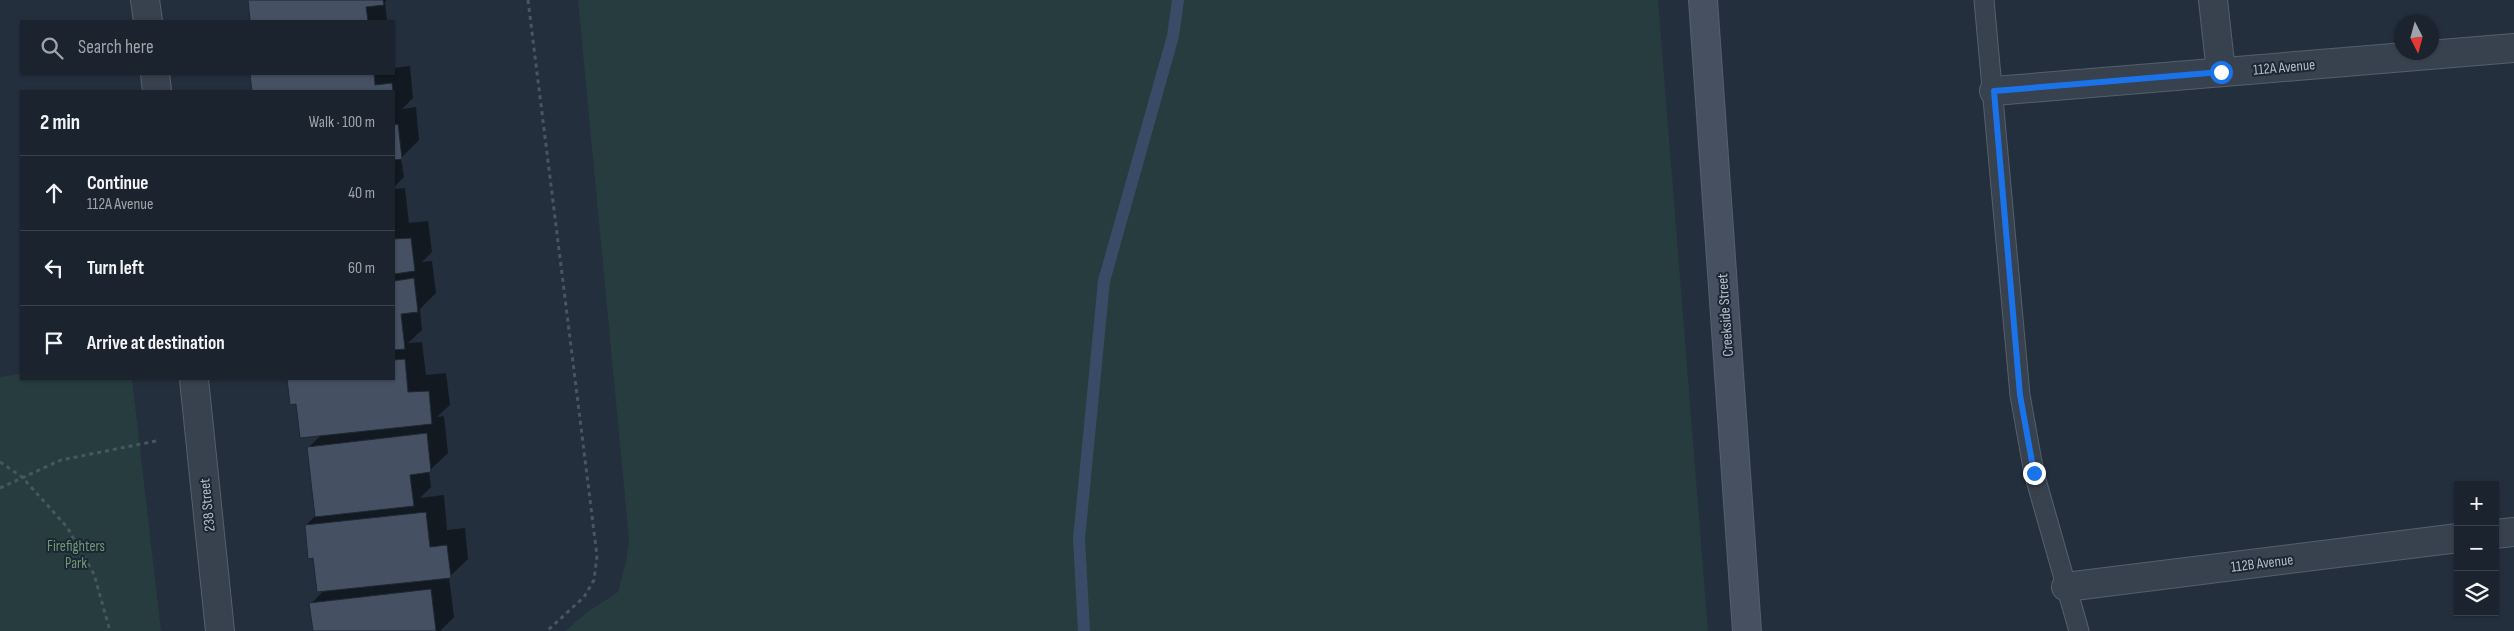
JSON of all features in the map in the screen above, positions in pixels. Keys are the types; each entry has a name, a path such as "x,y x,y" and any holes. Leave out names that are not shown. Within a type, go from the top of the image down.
{"street":[{"path":"145,0 148,20"},
{"name":"Creekside Street","path":"1703,0 1747,631"},
{"path":"2214,0 2221,72"},
{"name":"112A Avenue","path":"1994,91 2514,48"},
{"path":"155,75 157,90"},
{"name":"238 Street","path":"194,380 220,631"},
{"path":"2499,534 2514,532"},
{"name":"112B Avenue","path":"2066,587 2454,538"}],"lane":[{"path":"1984,0 1994,91 2020,395 2034,473 2079,631"}],"path":[{"path":"528,0 597,556 594,580 584,597 547,631"},
{"path":"0,488 61,460 156,441"},
{"path":"0,462 22,477 67,527 94,574 110,631"}],"green space":[{"path":"578,0 1658,0 1708,631 565,631 586,613 618,592 626,562 629,539"},
{"name":"Firefighters Park","path":"20,374 20,380 132,380 161,631 0,631 0,377"}],"building":[{"path":"248,0 383,0 384,5 366,7 368,20 250,20"},
{"path":"250,75 374,75 375,85 392,83 393,90 252,90"},
{"path":"398,124 402,159 395,160 395,125"},
{"path":"411,238 415,271 395,274 395,239"},
{"path":"414,278 418,312 401,314 405,349 395,350 395,281"},
{"path":"405,359 408,392 429,391 432,424 300,438 296,404 290,405 287,380 395,380 395,360"},
{"path":"427,433 431,472 410,475 414,506 315,517 307,447"},
{"path":"426,512 430,547 447,545 451,578 317,592 313,558 308,559 305,525"},
{"path":"431,589 436,631 313,631 309,603"}],"waterway":[{"path":"1084,631 1079,539 1104,281 1173,36 1178,0"}],"route":[{"path":"2034,473 2020,395 1994,91 2221,72"}]}
